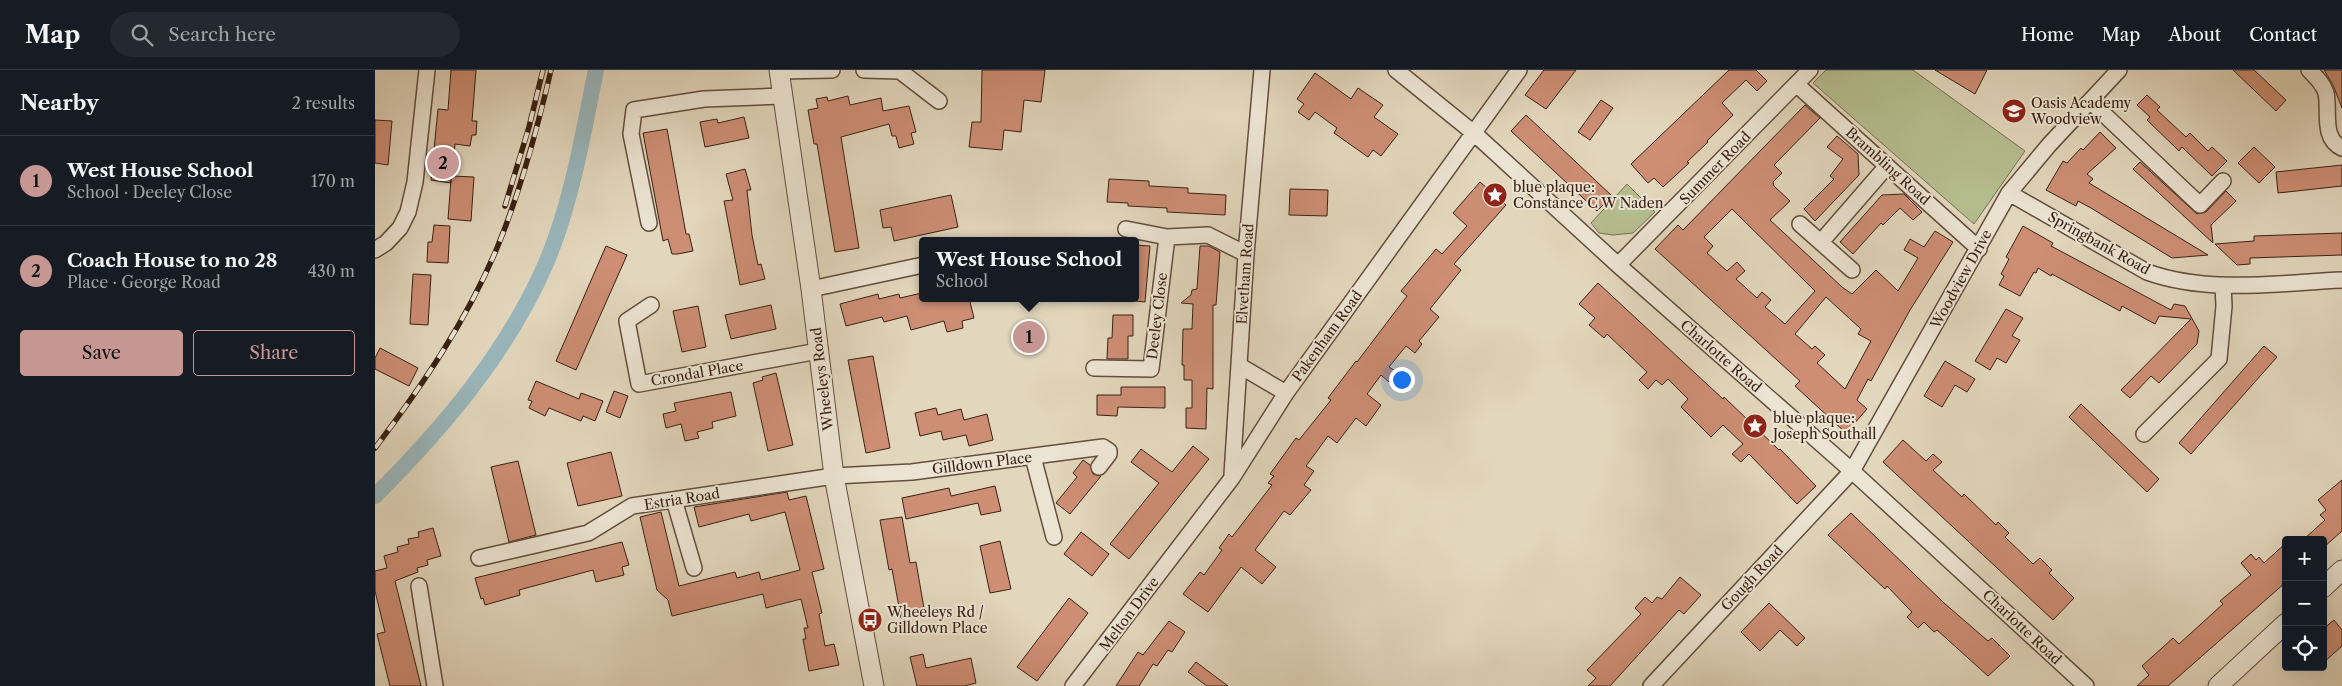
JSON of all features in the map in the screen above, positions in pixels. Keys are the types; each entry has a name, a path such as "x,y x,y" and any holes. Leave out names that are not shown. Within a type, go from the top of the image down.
{"street":[{"path":"375,250 386,243 400,228 408,212 415,182 427,70"},
{"path":"779,70 832,70"},
{"name":"Wheeleys Road","path":"779,70 811,289 834,476 874,686"},
{"path":"864,70 900,72 939,101"},
{"name":"Elvetham Road","path":"1232,478 1246,254 1262,70"},
{"name":"Charlotte Road","path":"1396,70 1475,134 1618,265 1852,471 2086,686"},
{"name":"Pakenham Road","path":"1183,540 1232,478 1286,393 1475,134 1519,70"},
{"name":"Summer Road","path":"1618,265 1810,70"},
{"name":"Woodview Drive","path":"1852,471 2009,193 2119,70"},
{"path":"2309,70 2326,93 2329,132 2333,142 2342,148"},
{"name":"Brambling Road","path":"1796,84 1979,249"},
{"path":"649,223 631,134 634,110 705,99 782,96"},
{"path":"2090,101 2200,205 2223,181"},
{"path":"1821,242 1887,166"},
{"name":"Springbank Road","path":"2009,193 2147,272 2171,280 2223,285 2342,280"},
{"path":"1800,224 1852,270"},
{"path":"1126,229 1167,236 1208,235 1246,254"},
{"name":"Deeley Close","path":"1094,368 1151,369 1167,236"},
{"path":"811,289 919,266"},
{"path":"2144,434 2219,359 2224,306 2223,285"},
{"name":"Crondal Place","path":"651,305 627,322 639,384 818,351"},
{"path":"1240,366 1286,393"},
{"name":"Gilldown Place","path":"834,476 912,472 1103,447 1107,449 1109,454 1099,467"},
{"path":"1033,457 1054,537"},
{"name":"Gough Road","path":"1651,686 1852,471"},
{"name":"Estria Road","path":"479,558 588,534 632,506 834,476"},
{"path":"674,500 694,568"},
{"name":"Melton Drive","path":"1073,686 1183,540"},
{"path":"2327,584 2342,570"},
{"path":"419,586 435,686"},
{"path":"2218,686 2283,626"}],"green space":[{"path":"1826,70 1913,70 2025,151 1974,224 1813,83"},
{"path":"1627,184 1655,212 1633,233 1613,235 1599,233 1591,223"}],"building":[{"path":"451,70 476,70 472,121 477,121 476,135 472,135 470,146 455,144 452,176 474,177 471,221 448,219 451,183 431,180 438,109 448,110"},
{"path":"982,70 1045,70 1041,102 1024,100 1021,132 1004,130 1002,150 969,147 972,122 981,122"},
{"path":"1544,70 1576,70 1546,109 1525,95"},
{"path":"1729,70 1756,70 1767,81 1757,91 1746,80 1722,103 1733,115 1687,162 1689,163 1663,187 1654,178 1648,183 1631,164"},
{"path":"1935,70 1987,70 1975,94"},
{"path":"2233,70 2254,70 2286,100 2276,111"},
{"path":"2324,70 2342,70 2342,108 2333,85"},
{"path":"1315,73 1351,99 1358,88 1383,105 1374,117 1398,134 1381,156 1373,150 1368,157 1334,133 1337,128 1315,112 1309,120 1298,112 1304,104 1297,99"},
{"path":"2147,95 2160,107 2157,110 2186,137 2190,133 2208,151 2212,147 2227,161 2212,176 2182,147 2179,151 2147,120 2150,117 2137,105"},
{"path":"848,96 850,105 881,98 883,111 909,106 916,132 911,133 914,144 899,148 896,136 892,136 889,124 841,137 859,248 835,252 817,144 814,144 808,110 818,108 816,99 827,97 828,101"},
{"path":"1601,100 1613,108 1590,140 1578,132"},
{"path":"1805,105 1820,118 1774,165 1782,173 1773,182 1774,186 1790,201 1770,220 1842,287 1852,294 1876,270 1898,291 1918,258 1904,250 1910,239 1924,247 1935,231 1953,242 1910,310 1871,381 1868,379 1857,400 1867,409 1846,433 1795,386 1800,381 1655,249 1678,225 1683,230","holes":["1732,209 1815,291 1785,324 1765,307 1771,300 1762,292 1757,298 1736,279 1745,271 1737,262 1727,271 1707,253 1713,246 1704,237","1826,297 1861,329 1858,334 1871,341 1845,389 1817,363 1825,355 1815,346 1812,349 1795,334"]},
{"path":"1526,115 1612,196 1597,211 1511,131"},
{"path":"744,117 749,138 705,147 700,122 717,119 718,123"},
{"path":"375,120 392,121 388,165 375,163"},
{"path":"667,129 686,234 689,234 693,251 678,254 672,254 668,239 663,241 643,133"},
{"path":"2100,132 2116,148 2087,174 2093,179 2089,183 2208,255 2172,258 2091,208 2078,201 2076,206 2046,190 2063,161 2067,163"},
{"path":"1837,136 1858,154 1859,175 1815,221 1804,209 1834,179 1830,176 1843,159 1827,147"},
{"path":"2254,147 2275,167 2259,183 2238,163"},
{"path":"2140,162 2197,214 2206,212 2226,191 2236,201 2211,225 2213,243 2133,169"},
{"path":"2342,165 2342,186 2278,193 2276,172"},
{"path":"745,169 751,190 747,190 752,235 758,265 761,264 765,279 740,285 724,201 733,200 726,174"},
{"path":"1109,179 1149,181 1149,186 1188,188 1188,193 1226,195 1225,215 1167,212 1167,208 1128,206 1128,203 1107,202"},
{"path":"1480,182 1506,205 1454,264 1461,270 1430,309 1439,317 1419,341 1422,344 1415,353 1406,346 1389,367 1397,372 1389,382 1381,375 1367,394 1381,405 1366,426 1356,418 1337,443 1328,436 1306,466 1314,471 1304,485 1311,490 1290,515 1284,511 1255,550 1276,567 1262,584 1241,567 1208,612 1183,594 1200,572 1204,575 1222,550 1219,548 1229,534 1232,537 1272,485 1268,483 1274,476 1270,474 1296,438 1299,440 1331,400 1328,398 1407,296 1401,291 1436,249 1442,254 1467,226 1453,213"},
{"path":"1290,189 1328,190 1327,216 1289,215"},
{"path":"1904,194 1922,212 1913,220 1900,208 1883,225 1881,223 1853,254 1840,242 1882,195"},
{"path":"951,195 958,227 894,241 891,227 883,228 880,210"},
{"path":"434,225 450,226 448,263 427,262 428,242 432,242"},
{"path":"2023,226 2053,243 2051,246 2171,310 2174,304 2185,306 2199,331 2197,344 2159,383 2151,376 2130,398 2121,390 2191,319 2159,316 2155,324 2122,306 2120,311 2038,268 2020,296 1999,285 2004,276 2001,274 2009,259 2006,257"},
{"path":"2342,233 2342,255 2250,258 2250,264 2237,265 2215,244 2254,241 2254,236"},
{"path":"1139,245 1150,246 1145,302 1139,301"},
{"path":"606,246 627,255 576,370 556,361"},
{"path":"1200,246 1209,246 1220,252 1216,305 1213,305 1213,389 1207,388 1206,429 1186,428 1186,408 1192,408 1192,380 1184,380 1184,365 1182,365 1183,329 1192,329 1193,304 1181,303 1191,295 1192,290 1197,289"},
{"path":"413,274 431,275 428,325 410,324"},
{"path":"1598,283 1780,449 1816,486 1797,504 1749,454 1741,462 1732,454 1743,444 1723,425 1711,437 1681,407 1688,399 1668,379 1662,385 1656,380 1648,389 1639,380 1647,372 1607,334 1604,338 1589,325 1595,318 1579,304"},
{"path":"878,294 879,299 899,294 900,298 919,294 919,302 970,302 974,318 962,321 963,328 947,332 944,321 911,330 907,316 884,322 882,317 846,326 840,304"},
{"path":"771,305 776,329 731,339 725,315"},
{"path":"698,306 706,347 682,352 673,311"},
{"path":"2006,309 2023,318 2012,336 2020,340 2006,363 1997,358 1990,370 1975,361"},
{"path":"1113,315 1133,315 1133,336 1128,336 1128,359 1107,359 1108,338 1112,338"},
{"path":"2264,346 2277,357 2191,454 2179,443"},
{"path":"380,348 418,368 409,386 375,369 375,358"},
{"path":"873,356 890,448 866,453 848,360"},
{"path":"1945,361 1975,379 1967,392 1955,385 1942,407 1924,396"},
{"path":"776,373 793,445 768,451 753,383 763,380 762,377"},
{"path":"536,381 579,399 581,393 603,401 595,421 583,416 581,421 549,408 545,416 529,408 532,401 528,400"},
{"path":"1121,387 1165,387 1165,408 1118,407 1117,416 1097,415 1097,395 1121,395"},
{"path":"614,391 628,396 620,418 606,412"},
{"path":"731,392 736,416 712,422 713,428 697,432 699,438 685,441 681,424 666,428 663,414 676,411 674,403"},
{"path":"2081,404 2159,479 2147,492 2069,417"},
{"path":"936,408 938,415 961,409 964,420 987,414 993,440 969,446 966,435 943,440 941,431 920,436 915,413"},
{"path":"1903,440 1926,461 1933,454 1942,462 1933,470 1962,497 1964,494 1996,525 1998,522 2009,533 2005,537 2033,564 2040,558 2052,570 2049,573 2074,598 2053,620 1883,462"},
{"path":"1193,446 1209,459 1129,559 1110,544 1159,483 1131,462 1141,449 1172,472"},
{"path":"611,452 622,496 578,506 567,463"},
{"path":"1083,460 1090,465 1093,474 1101,476 1070,514 1056,503 1077,477 1073,473"},
{"path":"518,461 536,535 509,542 491,467"},
{"path":"2342,480 2342,531 2327,544 2327,536 2307,536 2325,520 2320,515 2326,510 2318,500"},
{"path":"995,486 1001,511 981,515 978,503 906,519 902,498 949,488 951,496"},
{"path":"787,492 789,500 806,496 824,569 812,572 822,613 819,614 825,646 834,644 839,665 809,671 803,639 806,639 804,628 808,628 801,599 766,608 763,594 672,616 668,600 657,590 640,517 661,512 679,586 735,572 737,578 759,572 761,580 800,570 785,512 751,521 749,514 699,527 694,507"},
{"path":"1851,513 1944,603 1988,641 1992,638 2010,656 1988,676 1937,630 1934,632 1924,622 1918,628 1907,617 1912,612 1887,586 1885,589 1828,535"},
{"path":"902,517 910,563 916,562 925,614 901,618 892,569 889,570 880,520"},
{"path":"433,528 441,556 427,560 428,565 417,568 418,572 395,581 421,686 390,686 377,634 385,632 375,591 375,571 387,568 384,556 398,552 397,547 409,544 408,539 419,537 418,532"},
{"path":"1081,532 1109,554 1092,576 1064,554"},
{"path":"1000,541 1011,589 990,593 980,546"},
{"path":"622,542 629,565 622,567 624,575 596,582 593,570 519,590 520,595 485,605 483,598 481,599 475,578"},
{"path":"2282,547 2282,586 2168,686 2137,686 2149,675 2142,666 2173,638 2179,644 2223,604 2220,601 2251,575 2241,563 2251,554 2256,560 2259,557 2264,563"},
{"path":"1680,577 1701,595 1684,614 1679,610 1610,686 1588,686 1596,678 1587,670 1641,614 1635,608 1645,597 1652,603 1657,597 1662,599"},
{"path":"1069,598 1088,613 1037,681 1017,667"},
{"path":"1769,603 1805,638 1797,646 1780,630 1760,651 1741,632"},
{"path":"2334,620 2342,630 2342,646 2327,659 2327,626"},
{"path":"1169,621 1185,632 1172,652 1168,650 1157,666 1153,664 1139,686 1116,686 1138,652 1143,655"},
{"path":"923,654 926,668 971,658 976,683 964,686 917,686 910,657"},
{"path":"1196,662 1228,686 1207,686 1188,672"}],"waterway":[{"path":"375,496 401,470 472,387 494,357 531,294 556,238 570,191 596,70"}],"railway":[{"path":"505,206 529,127 543,70"},
{"path":"375,448 410,401 458,327 485,275 506,226 521,182 551,70"}],"place":[{"name":"Oasis Academy Woodview","path":"2014,111"},
{"name":"Coach House to no 28","path":"443,163"},
{"name":"blue plaque: Constance C W Naden","path":"1495,195"},
{"name":"West House School","path":"1029,337"},
{"name":"blue plaque: Joseph Southall","path":"1755,426"},
{"name":"Wheeleys Rd / Gilldown Place","path":"870,620"}]}
